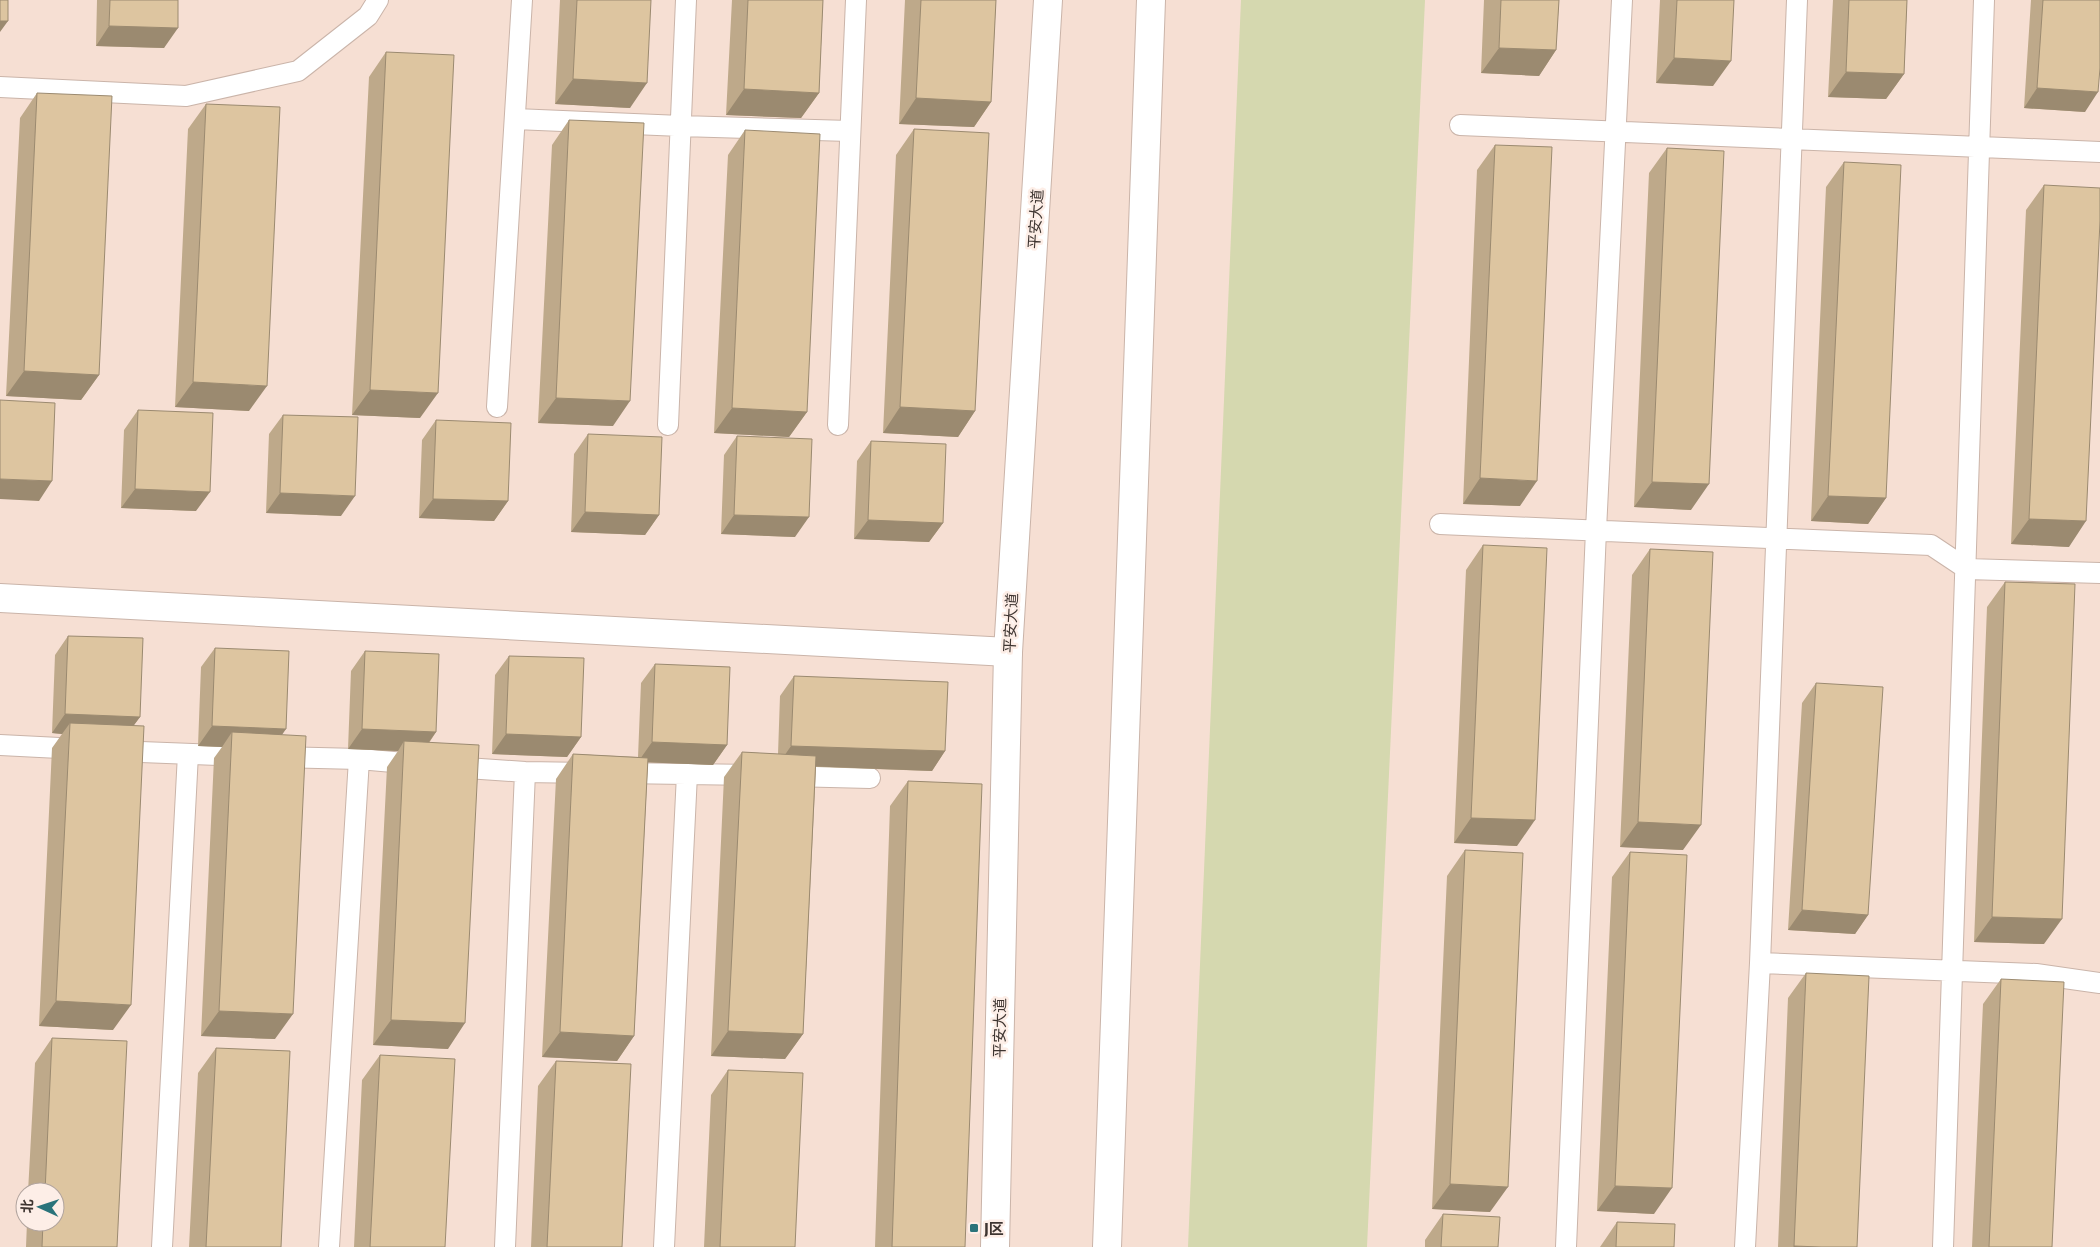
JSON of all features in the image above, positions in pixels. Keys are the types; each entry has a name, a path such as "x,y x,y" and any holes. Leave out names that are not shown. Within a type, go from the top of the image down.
{"main road":[{"name":"平安大道","path":"995,1247 1008,652 1048,0"},
{"path":"1107,1247 1151,0"},
{"path":"0,598 1008,652"}],"lane":[{"path":"0,87 186,96 298,71 368,16 378,0"},
{"path":"497,407 522,0"},
{"path":"668,425 686,0"},
{"path":"838,425 856,0"},
{"path":"1566,1247 1596,530 1622,0"},
{"path":"1745,1247 1760,963 1797,0"},
{"path":"1943,1247 1967,569 1984,0"},
{"path":"514,119 850,131"},
{"path":"1460,126 2100,152"},
{"path":"1440,524 1931,545 1967,569 2100,573"},
{"path":"0,744 188,754 359,760 525,772 870,778"},
{"path":"162,1247 188,754"},
{"path":"329,1247 359,760"},
{"path":"505,1247 525,772"},
{"path":"664,1247 687,774"},
{"path":"1760,963 2036,974 2100,983"}],"green space":[{"path":"1241,0 1425,0 1367,1247 1188,1247"}],"building":[{"path":"0,0 8,0 8,21 0,21"},
{"path":"110,0 178,0 178,28 109,26"},
{"path":"577,0 651,0 647,83 573,79"},
{"path":"748,0 823,0 819,93 744,89"},
{"path":"921,0 996,0 991,102 916,98"},
{"path":"1501,0 1559,0 1556,50 1499,48"},
{"path":"1677,0 1734,0 1731,61 1674,58"},
{"path":"1849,0 1907,0 1904,74 1846,72"},
{"path":"2043,0 2100,0 2098,92 2037,88"},
{"path":"386,52 454,55 438,393 370,390"},
{"path":"37,93 112,96 99,375 24,371"},
{"path":"206,104 280,107 267,386 193,382"},
{"path":"569,120 644,123 630,401 556,398"},
{"path":"914,129 989,133 975,411 900,407"},
{"path":"745,130 820,134 807,412 732,408"},
{"path":"1495,145 1552,147 1537,481 1480,478"},
{"path":"1667,148 1724,151 1709,484 1652,482"},
{"path":"1844,162 1901,165 1886,498 1828,496"},
{"path":"2044,185 2100,188 2086,521 2029,519"},
{"path":"0,400 55,403 52,481 0,479"},
{"path":"138,410 213,413 210,492 135,489"},
{"path":"283,415 358,417 355,496 280,493"},
{"path":"436,420 511,423 508,501 433,499"},
{"path":"588,434 662,437 659,515 585,512"},
{"path":"737,436 812,439 809,517 734,515"},
{"path":"871,441 946,444 943,523 868,520"},
{"path":"1483,545 1547,548 1535,820 1471,818"},
{"path":"1650,549 1713,552 1701,825 1638,822"},
{"path":"2005,582 2075,584 2062,919 1992,917"},
{"path":"68,636 143,638 140,717 65,714"},
{"path":"215,648 289,651 286,729 212,726"},
{"path":"365,651 439,654 436,732 362,729"},
{"path":"509,656 584,658 581,737 506,734"},
{"path":"655,664 730,667 727,745 652,742"},
{"path":"794,676 948,682 945,751 791,746"},
{"path":"1816,683 1883,687 1868,915 1802,910"},
{"path":"70,723 144,726 131,1005 56,1001"},
{"path":"232,732 306,736 293,1014 219,1011"},
{"path":"404,741 479,745 465,1023 391,1020"},
{"path":"742,752 816,756 803,1034 728,1031"},
{"path":"573,754 648,758 634,1036 560,1032"},
{"path":"908,781 982,784 965,1247 892,1247"},
{"path":"1465,850 1523,853 1508,1187 1450,1184"},
{"path":"1630,852 1687,855 1672,1188 1615,1186"},
{"path":"1806,973 1869,976 1857,1247 1794,1246"},
{"path":"2001,979 2064,982 2052,1247 1989,1247"},
{"path":"52,1038 127,1041 117,1247 42,1247 43,1232 65,1232 65,1182 45,1182"},
{"path":"216,1048 290,1051 281,1247 206,1247"},
{"path":"380,1055 455,1059 445,1247 370,1247"},
{"path":"556,1061 631,1064 622,1247 547,1247"},
{"path":"728,1070 803,1073 795,1247 720,1247"},
{"path":"1443,1214 1500,1217 1498,1247 1441,1247"},
{"path":"1617,1222 1675,1224 1674,1247 1616,1247"}],"place":[{"name":"J区","path":"974,1228"}]}
